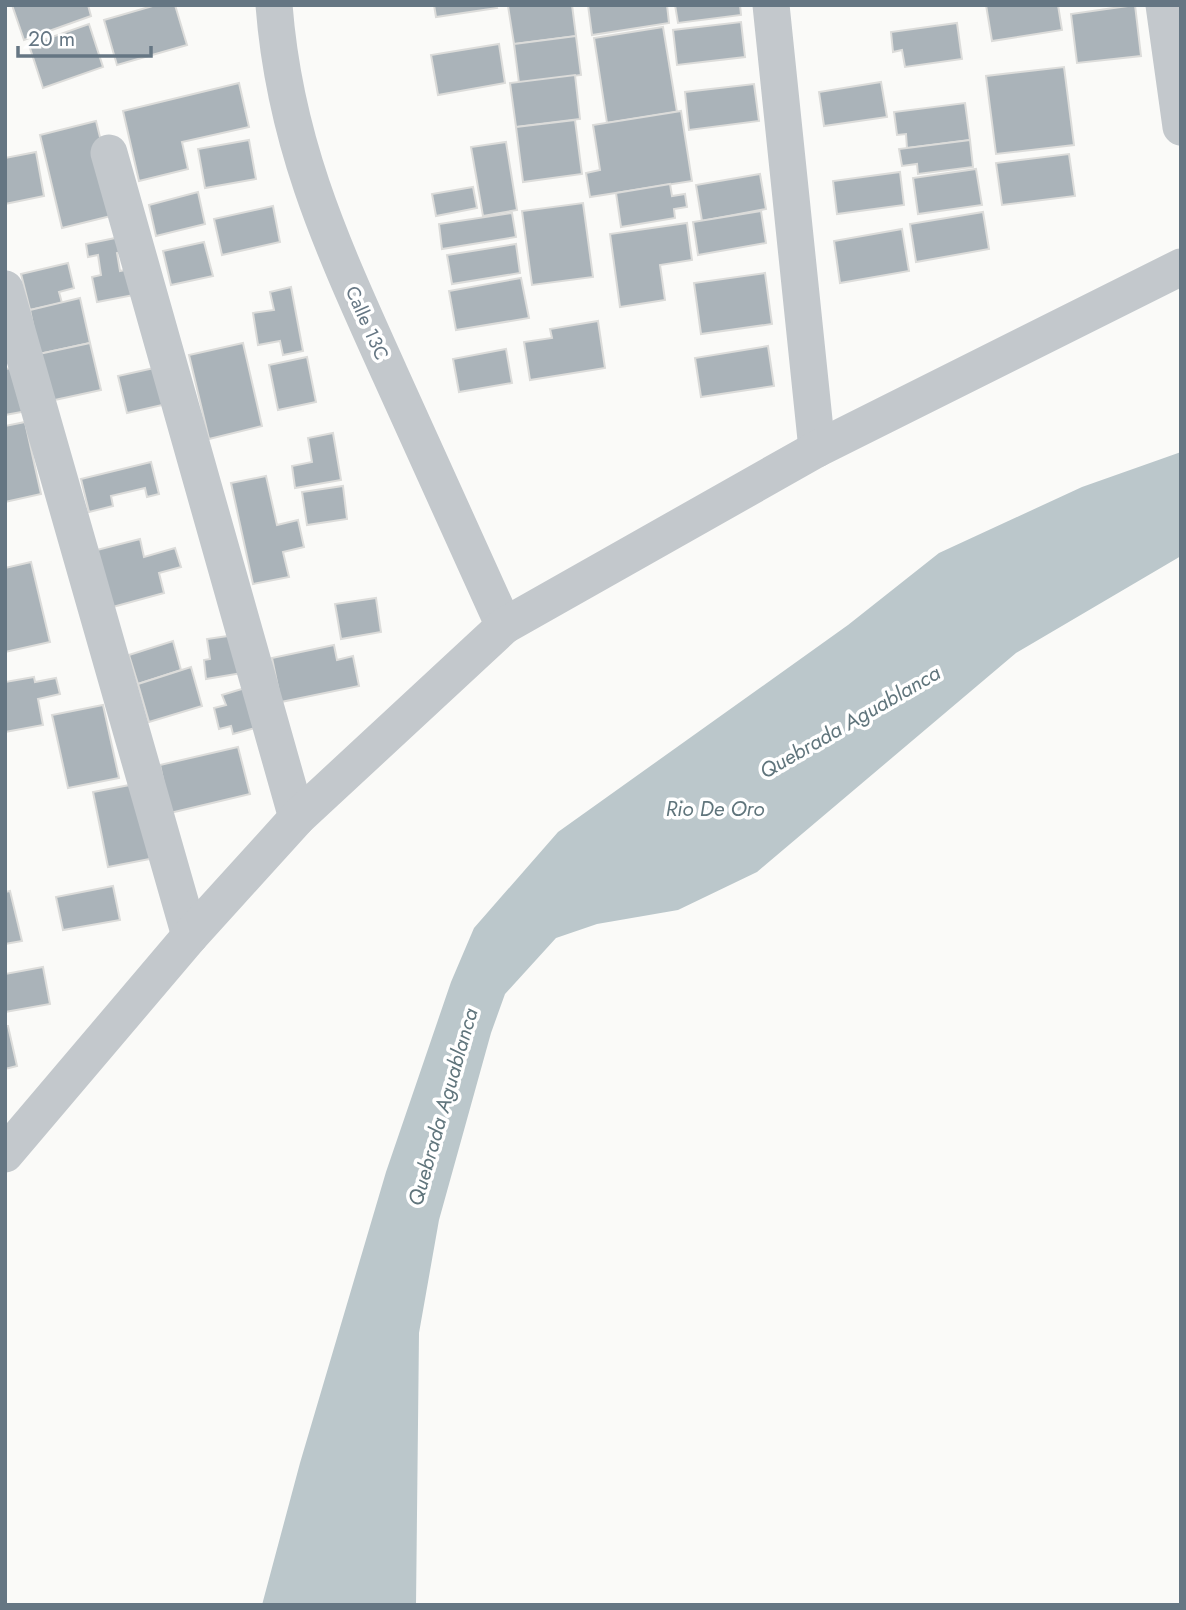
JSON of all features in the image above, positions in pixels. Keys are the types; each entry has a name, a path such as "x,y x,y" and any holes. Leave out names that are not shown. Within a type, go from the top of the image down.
{"street":[{"name":"Calle 13C","path":"274,5 278,49 291,124 327,233 504,626"},
{"path":"771,5 817,449"},
{"path":"1164,5 1181,127"},
{"path":"109,153 297,818"},
{"path":"5,1154 190,936 297,818 504,626 817,449 1181,267"},
{"path":"5,289 190,936"}],"water":[{"name":"Rio De Oro","path":"1181,452 1181,556 1016,653 757,872 678,910 597,924 556,938 505,994 491,1033 439,1220 419,1333 416,1605 262,1605 300,1463 386,1172 451,982 474,928 558,832 848,625 939,553 1082,487"}],"building":[{"path":"12,5 88,5 91,16 24,40"},
{"path":"156,5 175,5 187,45 117,65 104,20"},
{"path":"434,5 496,5 497,8 436,17"},
{"path":"572,5 576,36 514,44 508,6"},
{"path":"588,5 667,5 669,23 592,35"},
{"path":"675,5 740,5 741,15 678,23"},
{"path":"986,5 1058,5 1062,30 992,41"},
{"path":"1135,5 1141,56 1077,63 1071,14"},
{"path":"741,22 745,57 677,65 673,30"},
{"path":"957,23 962,59 905,67 902,50 893,52 891,32"},
{"path":"89,24 103,67 43,88 29,45"},
{"path":"663,27 677,112 607,123 594,38"},
{"path":"576,36 581,75 519,83 514,44"},
{"path":"499,44 505,83 438,95 431,55"},
{"path":"1064,67 1074,145 996,154 986,76"},
{"path":"575,75 580,119 516,127 510,83"},
{"path":"881,82 887,117 824,126 819,92"},
{"path":"239,83 249,127 182,142 188,169 139,181 123,111"},
{"path":"754,84 759,121 689,130 685,92"},
{"path":"965,103 970,140 907,148 906,134 897,135 894,112"},
{"path":"681,111 692,181 590,197 586,173 600,170 593,125"},
{"path":"575,120 582,174 523,182 516,127"},
{"path":"96,121 119,214 62,228 40,135"},
{"path":"249,140 256,179 205,188 198,149"},
{"path":"970,140 973,167 918,174 917,164 902,166 899,149"},
{"path":"506,142 517,210 483,216 471,147"},
{"path":"36,152 44,196 5,204 5,158"},
{"path":"1069,154 1075,196 1002,205 996,163"},
{"path":"976,169 982,205 918,214 913,178"},
{"path":"900,172 904,205 837,214 833,181"},
{"path":"760,174 766,209 702,221 696,185"},
{"path":"670,184 672,196 685,194 687,207 674,209 675,218 621,227 616,193"},
{"path":"473,187 477,208 436,216 432,194"},
{"path":"198,192 205,224 156,236 149,205"},
{"path":"583,203 593,277 532,285 522,211"},
{"path":"273,206 280,242 222,255 214,219"},
{"path":"761,211 766,243 698,255 693,222"},
{"path":"983,212 989,249 916,262 910,224"},
{"path":"512,213 516,237 442,249 439,224"},
{"path":"687,223 692,260 660,265 665,300 620,307 610,234"},
{"path":"902,229 909,271 840,283 834,241"},
{"path":"125,236 128,251 117,253 120,271 134,268 139,294 97,302 92,277 101,275 98,255 88,257 86,244"},
{"path":"204,242 213,276 171,285 163,251"},
{"path":"516,244 520,273 452,284 447,255"},
{"path":"68,263 74,288 59,292 62,303 30,310 21,274"},
{"path":"765,273 772,324 701,334 694,283"},
{"path":"521,278 529,318 456,330 449,291"},
{"path":"291,287 303,351 283,355 280,341 258,345 253,313 274,310 270,292"},
{"path":"80,298 90,343 39,354 30,310"},
{"path":"598,321 605,368 530,380 524,342 552,338 550,329"},
{"path":"90,343 101,390 50,401 39,354"},
{"path":"243,343 262,426 209,439 189,355"},
{"path":"768,346 774,386 701,397 695,358"},
{"path":"506,349 512,383 459,392 453,359"},
{"path":"307,357 316,402 278,410 269,365"},
{"path":"163,366 171,403 127,413 118,376"},
{"path":"18,367 27,411 5,415 5,369"},
{"path":"25,422 41,494 5,502 5,426"},
{"path":"333,433 341,480 295,488 292,466 312,462 308,438"},
{"path":"151,462 159,494 147,497 145,488 111,496 113,506 89,512 81,479"},
{"path":"266,476 277,525 298,520 304,547 283,552 289,577 253,584 231,483"},
{"path":"343,486 347,519 307,525 302,492"},
{"path":"140,539 144,557 175,548 181,567 159,573 164,593 109,608 93,551"},
{"path":"31,562 50,642 5,652 5,568"},
{"path":"376,598 381,632 341,639 335,604"},
{"path":"235,635 242,673 206,679 204,660 210,659 207,639"},
{"path":"173,641 181,670 138,684 129,655"},
{"path":"334,645 337,660 353,656 359,686 281,702 272,658"},
{"path":"191,667 202,706 149,722 138,684"},
{"path":"34,677 35,682 56,678 60,694 38,699 43,725 5,732 5,682"},
{"path":"255,685 266,725 233,734 231,726 219,729 214,708 226,705 222,695"},
{"path":"103,705 119,778 68,788 52,715"},
{"path":"238,747 250,794 170,813 160,765"},
{"path":"135,784 160,857 108,867 93,792"},
{"path":"113,886 120,920 63,930 56,897"},
{"path":"10,891 22,941 5,944 5,892"},
{"path":"43,967 50,1004 5,1012 5,974"},
{"path":"5,1026 8,1026 17,1066 5,1069"}],"water label":[{"name":"Quebrada Aguablanca","path":"850,722"},
{"name":"Quebrada Aguablanca","path":"443,1107"}]}
